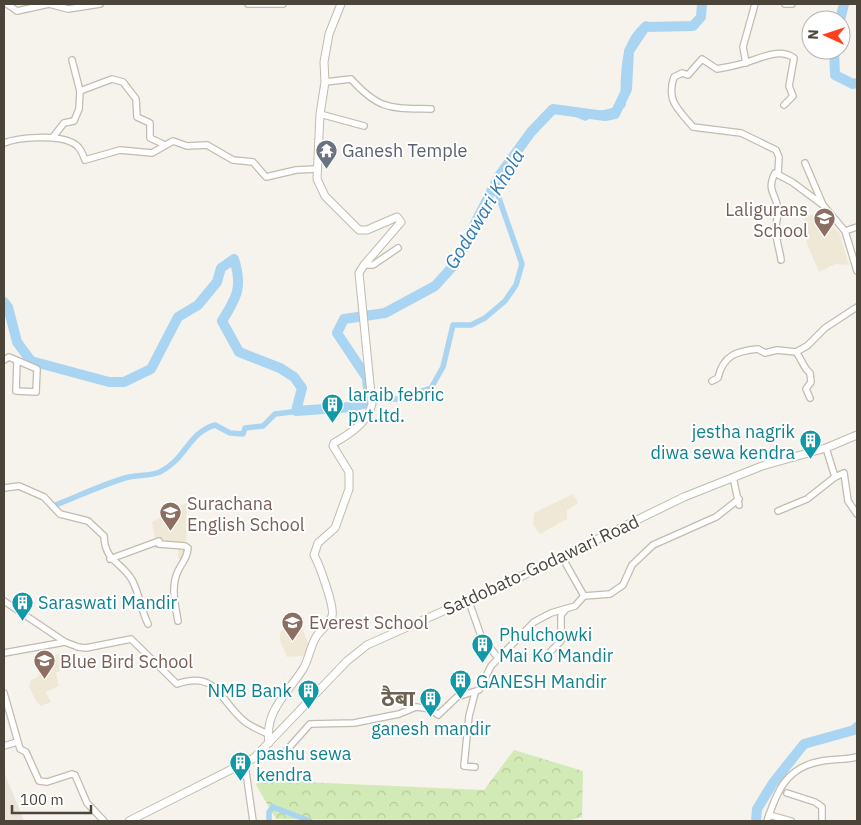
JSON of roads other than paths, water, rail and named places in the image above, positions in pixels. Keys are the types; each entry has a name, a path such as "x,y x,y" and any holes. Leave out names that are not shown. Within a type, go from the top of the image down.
{"street":[{"path":"7,4 17,11 49,4 68,9 100,4"},
{"path":"248,4 283,4"},
{"path":"269,743 268,734 271,717 279,700 303,669 316,638 332,616 332,607 321,568 314,555 318,543 335,528 349,489 349,472 344,460 334,450 334,443 347,436 359,425 368,415 372,404 359,278 364,265 401,222 398,217 367,230 359,230 325,196 318,186 316,169 320,114 325,82 324,62 329,34 341,4"},
{"path":"746,63 743,47 755,4"},
{"path":"785,4 792,4"},
{"path":"778,173 779,157 776,150 742,133 693,127 671,97 674,76 682,73 688,75 702,59 717,69 781,53 794,58 789,86 793,96 784,105"},
{"path":"53,137 64,123 74,120 79,110 80,91 72,60"},
{"path":"80,91 112,79 123,82 136,99 137,118 150,123 150,138 164,145"},
{"path":"325,82 351,79 368,97 387,107 432,109"},
{"path":"320,114 364,126"},
{"path":"4,143 53,137 71,142 80,148 85,160 120,150 152,153 172,141 187,146 207,146 233,160 253,162 266,177 296,170 316,169"},
{"path":"805,163 823,205"},
{"path":"778,173 775,173 770,182 772,195 777,205 778,216 775,230 780,260"},
{"path":"778,173 823,205 845,231 857,271"},
{"path":"845,231 857,227"},
{"path":"364,265 373,265 398,248"},
{"path":"712,381 718,378 721,366 736,354 758,349 765,353 777,350 796,352 806,346 825,328 857,307"},
{"path":"806,346 807,337"},
{"path":"796,352 804,362 806,370 810,373 811,382 806,389 810,398"},
{"path":"4,360 9,357 37,369 36,392 16,391 16,361"},
{"name":"Satdobato-Godawari Road","path":"129,821 245,765 269,743 357,651 562,557 684,497 733,477 784,459 826,448 857,435"},
{"path":"826,448 836,477"},
{"path":"778,511 807,500 844,473 848,500 857,514"},
{"path":"286,751 310,724 354,723 399,714 416,707 431,709 438,715 457,697 475,693 479,690 487,672 498,658 534,622 575,606 584,596 610,594 623,585 632,566 653,545 716,517 739,502 733,477"},
{"path":"4,488 18,486 44,496 60,514 88,522 104,536 104,547 110,559 131,578 148,624"},
{"path":"110,559 159,541 159,544 185,546 188,548 187,559 179,568 174,581 178,620"},
{"path":"562,557 584,596"},
{"path":"468,599 481,636 498,658"},
{"path":"4,601 65,642 78,648 131,639 177,684 193,678 202,680 223,695 246,722 268,734"},
{"path":"543,659 561,641 561,615 566,608"},
{"path":"4,653 65,642"},
{"path":"4,693 17,742 20,749 26,752 38,781 47,782 72,774 75,775 87,802 104,821"},
{"path":"475,693 469,716 464,766 475,767"},
{"path":"4,746 17,742"},
{"path":"767,821 777,790 802,767 821,761 857,758"},
{"path":"245,765 253,821"},
{"path":"787,793 815,802 822,808 822,821"},
{"path":"769,814 790,821"}],"waterway":[{"name":"Godawari Khola","path":"4,302 8,307 17,342 31,361 109,382 124,382 151,369 178,317 198,305 217,282 221,268 234,259 238,277 237,292 222,321 239,352 280,368 294,377 302,388 296,411 353,407 369,402 367,378 337,333 344,319 385,313 435,286 454,265 499,176 531,132 553,109 605,116 615,114 627,89 629,51 645,27 693,26 701,17 702,4"},
{"name":"Godawari Khola","path":"842,10 844,4"},
{"path":"377,400 398,399 431,388 443,367 453,325 471,325 485,318 505,301 516,285 522,264 495,187 544,115 559,109 567,110 585,118 615,110 623,105 625,61 632,41 646,24"},
{"name":"Godawari Khola","path":"834,60 835,75 853,84 857,83"},
{"path":"53,506 116,481 160,472 169,467 199,434 215,425 230,433 243,434 245,428 263,426 275,414 350,405 366,401"},
{"path":"756,821 757,809 773,783 804,744 854,730 857,727"},
{"path":"269,821 269,812 273,807 310,821"}],"place":[{"name":"Ganesh Temple","path":"326,169"},
{"name":"Laligurans School","path":"824,238"},
{"name":"laraib febric pvt.ltd.","path":"332,423"},
{"name":"jestha nagrik diwa sewa kendra","path":"811,460"},
{"name":"Surachana English School","path":"171,532"},
{"name":"Saraswati Mandir","path":"22,621"},
{"name":"Everest School","path":"293,641"},
{"name":"Phulchowki Mai Ko Mandir","path":"483,663"},
{"name":"Blue Bird School","path":"44,680"},
{"name":"GANESH Mandir","path":"460,700"},
{"name":"NMB Bank","path":"308,709"},
{"name":"ganesh mandir","path":"431,717"},
{"name":"pashu sewa kendra","path":"240,782"}],"district":[{"name":"ठैबा","path":"398,697"}]}
